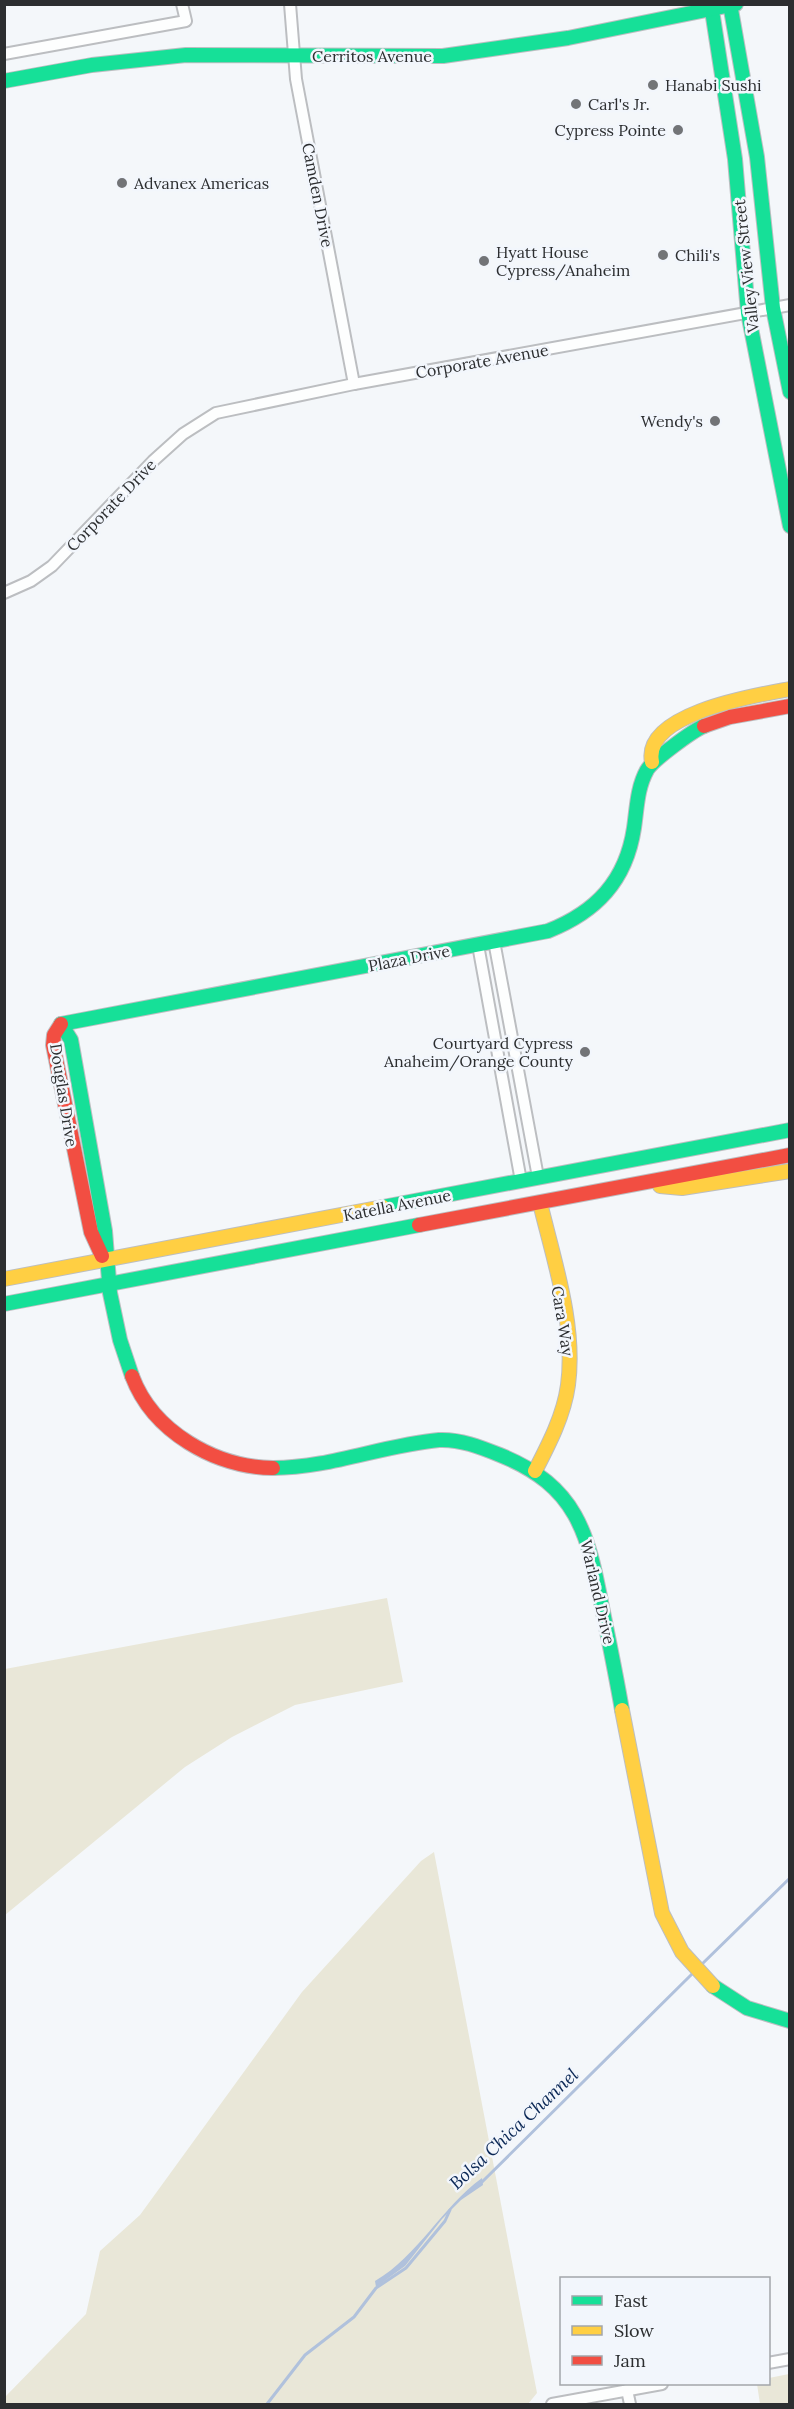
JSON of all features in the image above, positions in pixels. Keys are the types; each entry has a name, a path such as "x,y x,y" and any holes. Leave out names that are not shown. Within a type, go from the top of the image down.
{"main road":[{"name":"Cerritos Avenue","path":"4,81 145,58 293,56 384,58 453,55 568,38 711,7 732,5"},
{"name":"Valley View Street","path":"732,5 757,157 773,308 789,392"},
{"name":"Valley View Street","path":"711,7 735,159 748,313 789,526"},
{"name":"Plaza Drive","path":"61,1024 478,945 548,931 568,924 587,914 601,900 617,882 628,859 634,826 636,794 652,762 649,753 655,741 693,712 717,704 789,689"},
{"path":"652,762 662,758 699,728 724,720 789,706"},
{"name":"Douglas Drive","path":"61,1024 71,1040 105,1231 104,1260 108,1284"},
{"name":"Katella Avenue","path":"4,1279 789,1130"},
{"name":"Katella Avenue","path":"4,1304 789,1155"},
{"path":"540,1203 543,1194 570,1171"},
{"path":"641,1184 682,1188 789,1171"},
{"path":"515,1208 524,1196 536,1189 538,1177"},
{"name":"Cara Way","path":"535,1471 556,1429 568,1386 570,1366 561,1307 540,1203"},
{"name":"Warland Drive","path":"108,1284 128,1365 142,1399 170,1428 196,1447 233,1463 258,1468 297,1466 430,1442 456,1441 485,1449 535,1471 551,1484 574,1512 591,1549 662,1913 671,1937 690,1965 718,1992 771,2018 789,2021"}],"street":[{"path":"4,54 186,21 182,4"},
{"name":"Camden Drive","path":"290,4 293,56 354,384"},
{"name":"Corporate Avenue","path":"216,413 354,384 789,305"},
{"name":"Corporate Drive","path":"5,593 31,581 52,566 183,434 216,413"},
{"path":"494,941 538,1177"},
{"path":"478,945 521,1181"},
{"path":"770,2363 789,2359"},
{"path":"552,2404 656,2385"},
{"path":"627,2390 630,2404"}],"shaded area":[{"path":"387,1598 403,1682 295,1705 232,1737 185,1767 5,1915 5,1669"},
{"path":"434,1852 537,2393 528,2404 5,2404 5,2397 86,2314 100,2251 140,2215 302,1992 421,1861"},
{"path":"789,2374 789,2404 760,2404 757,2385 770,2385 770,2378"}],"water":[{"path":"482,2178 483,2185 461,2200 442,2219 405,2266 376,2287 375,2281 404,2259 454,2203"}],"waterway":[{"name":"Bolsa Chica Channel","path":"699,1967 790,1878"},
{"name":"Bolsa Chica Channel","path":"482,2182 692,1974"},
{"name":"Bolsa Chica Channel","path":"267,2404 305,2355 354,2317 376,2288 406,2268 445,2221 450,2210"}],"traffic: fast":[{"path":"711,4 735,159 748,313 790,526"},
{"path":"730,4 757,157 773,308 790,392"},
{"path":"4,81 92,65 186,55 443,56 568,38 736,4"},
{"path":"61,1024 548,931 581,914 594,904 616,879 630,847 639,791 647,770 673,746 704,726"},
{"path":"61,1024 71,1040 105,1231 110,1293 120,1340 132,1376"},
{"path":"383,1207 790,1130"},
{"path":"4,1304 419,1225"},
{"path":"273,1468 315,1464 397,1446 439,1440 470,1444 526,1467 546,1481 562,1497 575,1515 584,1535 597,1580 622,1710"},
{"path":"713,1986 747,2008 790,2021"}],"traffic: slow":[{"path":"652,762 654,745 665,731 683,719 705,709 790,689"},
{"path":"660,1186 682,1188 790,1171"},
{"path":"535,1471 551,1440 563,1407 570,1362 562,1293 540,1203"},
{"path":"4,1279 383,1207"},
{"path":"622,1710 662,1913 682,1952 713,1986"}],"traffic: jam":[{"path":"704,726 730,717 790,706"},
{"path":"61,1024 54,1035 53,1045 91,1232 102,1256"},
{"path":"419,1225 790,1155"},
{"path":"132,1376 142,1396 155,1414 189,1443 229,1461 273,1468"}],"place":[{"name":"Hanabi Sushi","path":"653,85"},
{"name":"Carl's Jr.","path":"576,104"},
{"name":"Cypress Pointe","path":"678,130"},
{"name":"Advanex Americas","path":"122,183"},
{"name":"Chili's","path":"663,255"},
{"name":"Hyatt House Cypress/Anaheim","path":"484,261"},
{"name":"Wendy's","path":"715,421"},
{"name":"Courtyard Cypress Anaheim/Orange County","path":"585,1052"}]}
